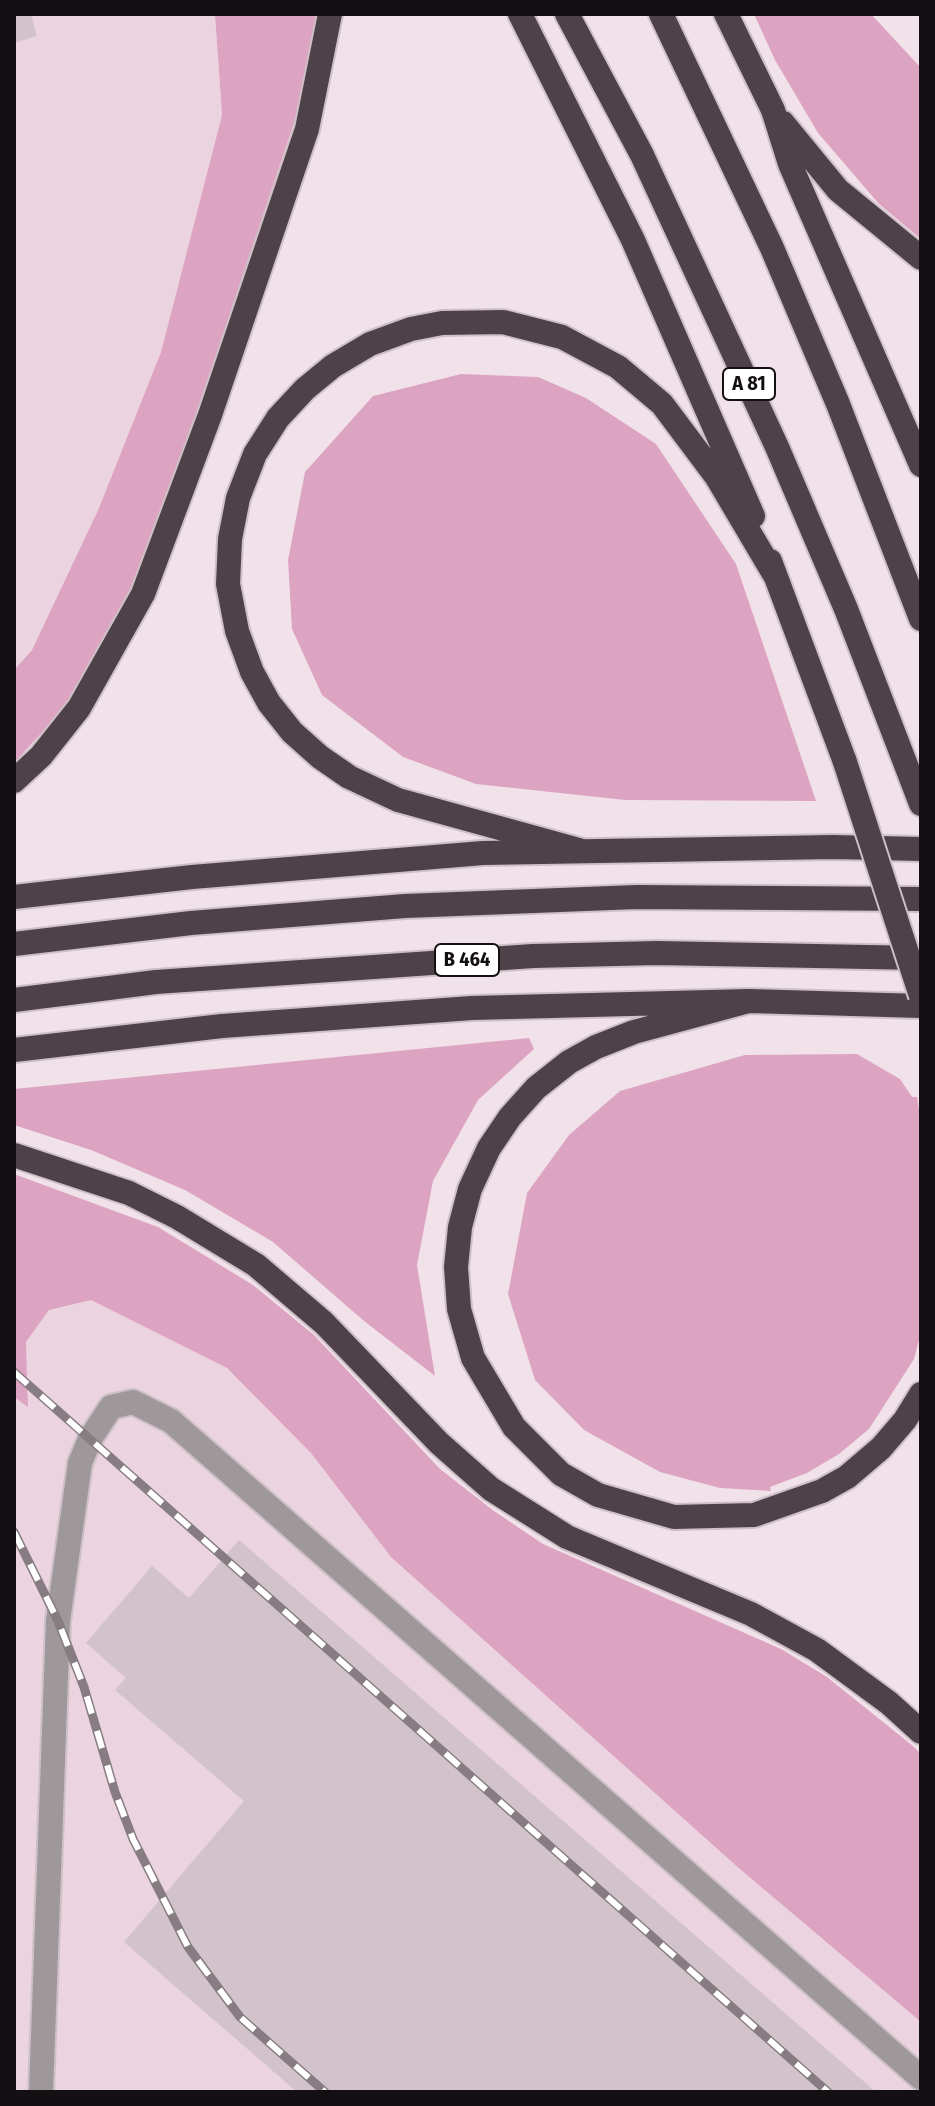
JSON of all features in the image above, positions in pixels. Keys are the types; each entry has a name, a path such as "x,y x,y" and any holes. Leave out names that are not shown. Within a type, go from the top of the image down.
{"highway":[{"path":"14,781 41,756 79,708 143,594 201,442 294,168 317,91 330,14"},
{"path":"520,14 660,296 740,482 845,762 921,996"},
{"name":"A 81","path":"567,14 642,155 742,369 846,609 921,804"},
{"path":"661,14 772,248 838,404 921,619"},
{"path":"726,14 773,110 790,164 921,465"},
{"path":"773,110 838,190 891,237 921,258"},
{"path":"579,850 386,795 320,757 292,732 269,703 252,672 237,631 228,584 230,539 238,498 255,454 278,418 305,389 333,366 370,344 411,329 442,323 503,322 562,337 618,367 662,404 716,476 774,574"},
{"path":"14,897 192,877 483,853 921,849"},
{"path":"14,944 191,923 420,905 637,897 921,899"},
{"name":"B 464","path":"14,1000 156,982 533,956 657,953 921,958"},
{"path":"749,1001 634,1032 596,1047 569,1062 536,1088 510,1117 489,1148 470,1189 460,1227 456,1267 459,1309 473,1358 514,1427 561,1474 610,1499 674,1517 754,1515 822,1491 847,1477 881,1448 905,1420 921,1394"},
{"name":"B 464","path":"14,1050 222,1026 409,1012 749,1001 921,1006"},
{"path":"14,1155 129,1193 177,1217 256,1265 349,1347 464,1467 513,1504 592,1549 691,1588 778,1628 850,1672 921,1732"}],"lane":[{"path":"41,2092 58,1621 80,1463 90,1439 111,1407 133,1402 171,1421 921,2078"}],"shaded area":[{"path":"14,14 215,14 222,115 161,352 99,508 32,650 14,670"},
{"path":"215,14 316,14 309,78 151,550 111,634 77,694 14,763 14,670 32,650 99,508 161,352 222,115"},
{"path":"754,14 871,14 921,68 921,239 879,204 818,133 775,60"},
{"path":"461,374 538,377 586,398 656,444 736,564 816,801 625,800 476,784 403,757 322,695 292,629 288,560 305,472 373,396"},
{"path":"529,1038 534,1049 478,1100 433,1181 417,1265 435,1376 364,1321 273,1242 185,1190 91,1150 14,1125 14,1089"},
{"path":"857,1054 900,1079 912,1097 917,1097 921,1123 921,1332 914,1359 869,1429 839,1454 807,1473 770,1487 771,1491 720,1488 660,1472 584,1430 535,1380 508,1294 527,1193 569,1135 620,1091 745,1055"},
{"path":"14,1174 158,1227 253,1285 314,1335 440,1469 494,1511 543,1544 781,1649 827,1677 913,1746 921,1754 921,2022 741,1870 391,1557 311,1453 227,1368 91,1300 49,1310 26,1342 28,1407 14,1397"},
{"path":"91,1299 227,1368 741,1870 921,2022 921,2092 14,2092 14,1397 28,1406 26,1342 49,1309"}],"building":[{"path":"14,14 31,14 37,36 14,43"},
{"path":"239,1540 876,2092 297,2092 124,1942 244,1801 115,1690 126,1678 86,1643 152,1566 189,1598"}],"railway":[{"path":"14,1372 828,2092"},
{"path":"14,1532 58,1621 84,1687 115,1792 133,1839 188,1947 240,2017 325,2092"}]}
